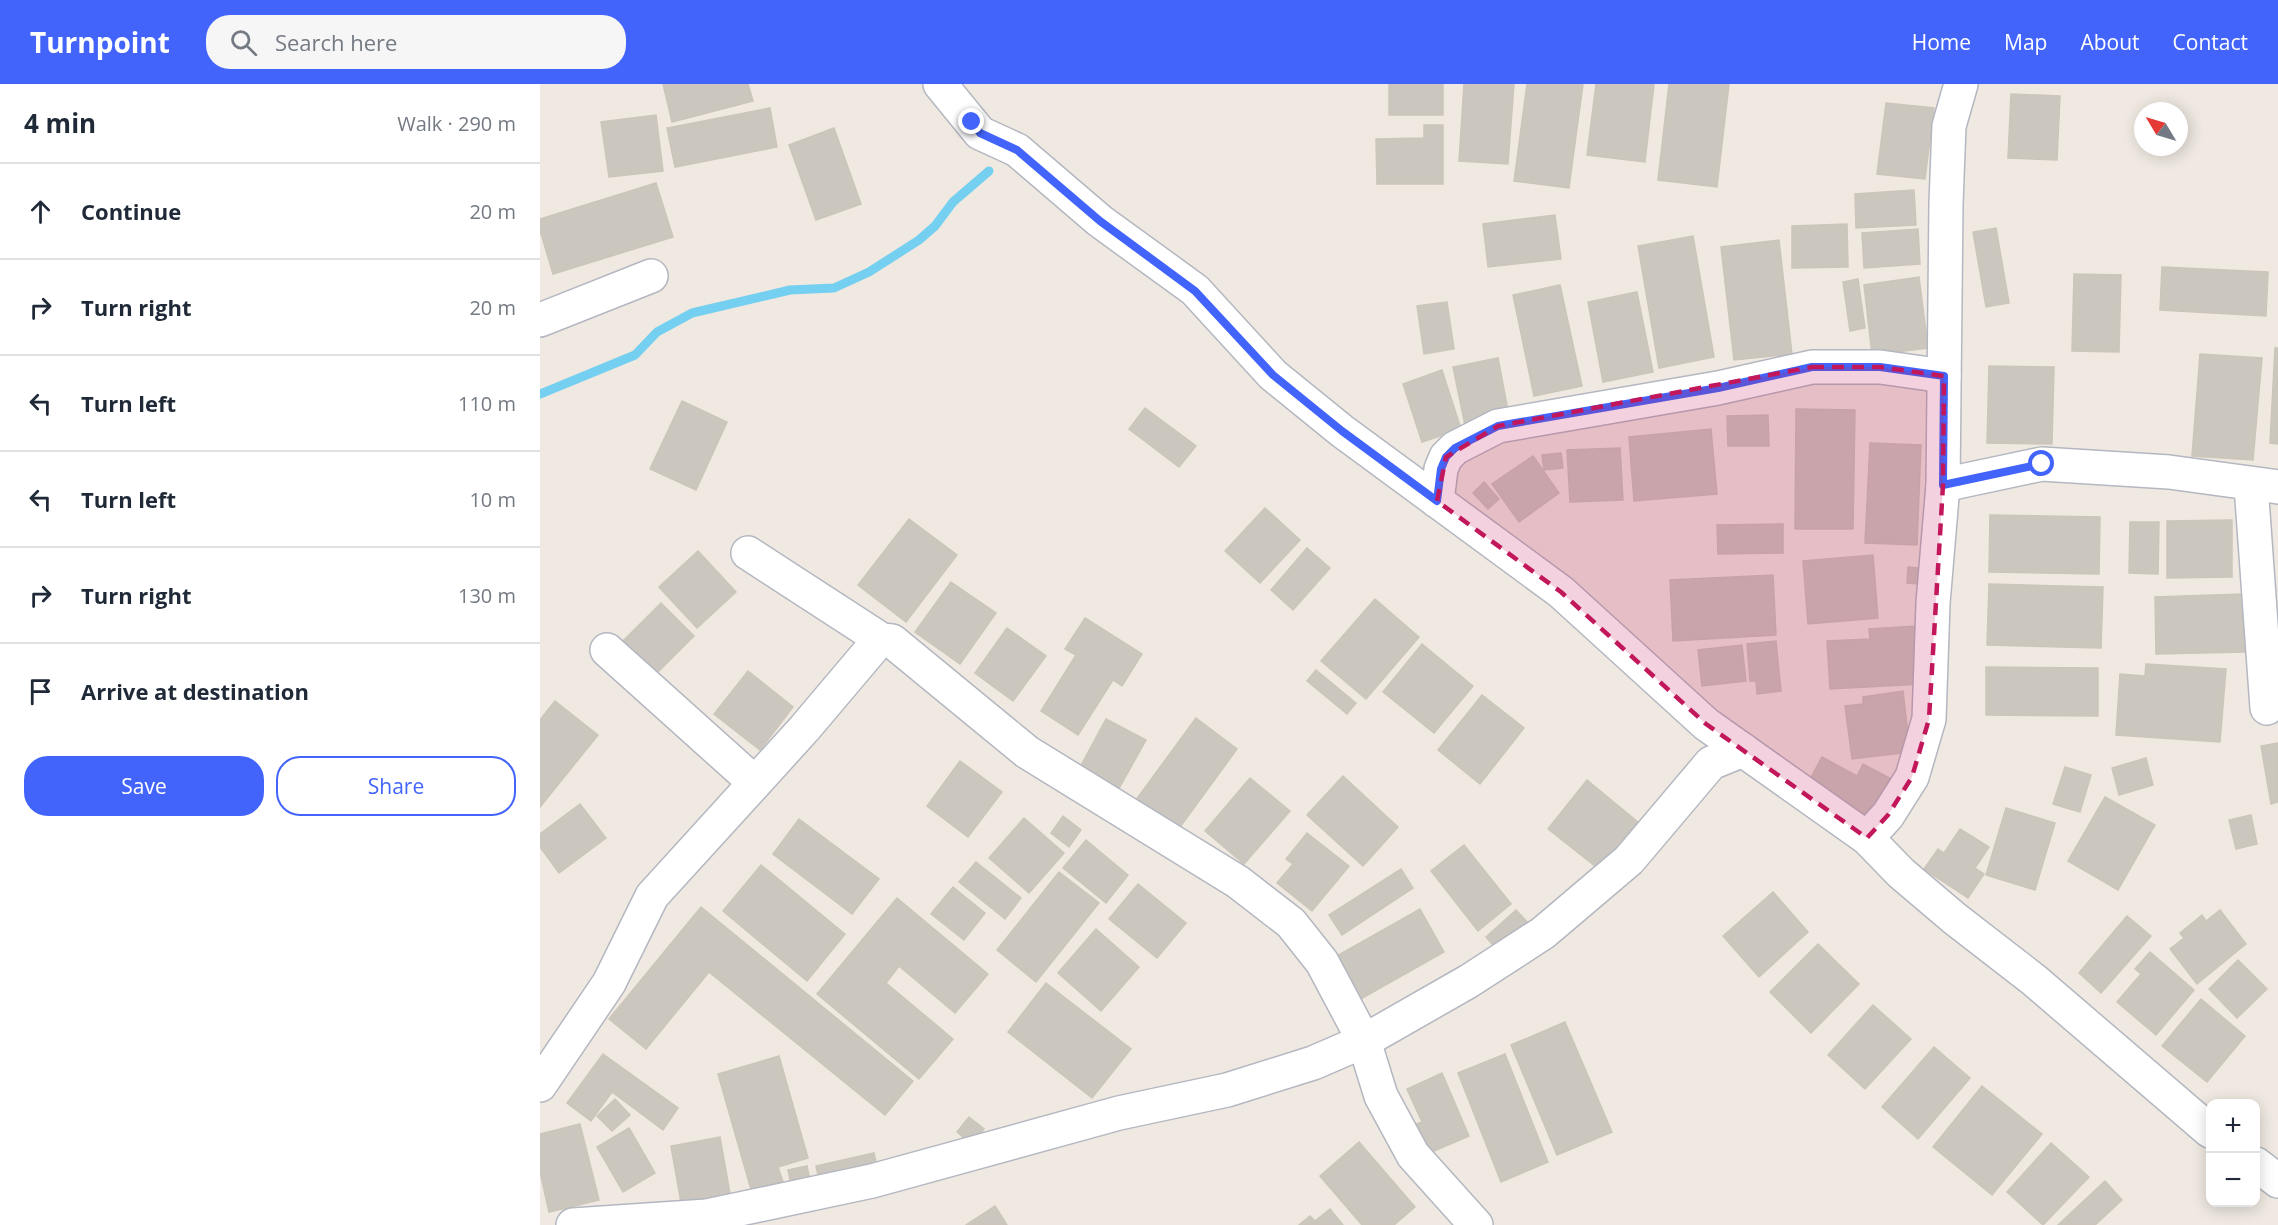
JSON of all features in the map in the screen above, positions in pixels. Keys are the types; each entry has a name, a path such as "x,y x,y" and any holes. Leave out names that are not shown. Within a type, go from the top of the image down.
{"street":[{"path":"940,84 980,133 1017,150 1100,221 1195,291 1273,375 1342,431 1561,592 1706,724 1867,838 1901,873 1945,911 2034,980 2206,1127"},
{"path":"1867,838 1888,815 1912,777 1929,719 1934,603 1943,485 1949,126 1961,84"},
{"path":"540,320 651,276"},
{"path":"1437,501 1441,469 1446,457 1455,448 1498,426 1718,388 1812,367 1880,367 1944,376"},
{"path":"1943,485 2042,464 2169,472 2265,486 2267,708"},
{"path":"748,553 882,640 892,641 1027,752 1238,882 1290,923 1322,962 1364,1041 1382,1096 1413,1155 1476,1225"},
{"path":"540,1085 609,983 652,896 804,729 875,645 882,640"},
{"path":"607,650 754,782"},
{"path":"1706,724 1711,763"},
{"path":"573,1225 707,1221 872,1181 1119,1113 1227,1090 1313,1063 1364,1041 1469,981 1543,933 1629,860 1711,763 1743,750"},
{"path":"2260,1167 2278,1181"}],"highlighted area":[{"path":"1812,367 1880,367 1944,376 1943,485 1929,719 1912,777 1888,815 1867,838 1706,724 1561,592 1437,501 1446,457 1498,426"}],"building":[{"path":"663,84 748,84 753,101 672,122"},
{"path":"1389,84 1443,84 1443,115 1389,115"},
{"path":"1464,84 1514,84 1508,164 1459,161"},
{"path":"1527,84 1583,84 1569,188 1514,181"},
{"path":"1596,84 1654,84 1645,162 1587,155"},
{"path":"1669,84 1729,84 1717,187 1658,180"},
{"path":"2011,94 2060,96 2057,160 2008,158"},
{"path":"1886,103 1934,108 1925,179 1877,174"},
{"path":"770,108 777,147 675,167 667,128"},
{"path":"656,115 663,171 609,177 601,122"},
{"path":"1424,125 1443,125 1443,184 1377,184 1376,139 1424,138"},
{"path":"834,128 861,204 816,220 789,145"},
{"path":"656,183 673,237 553,274 540,230 540,219"},
{"path":"1914,190 1916,225 1856,228 1855,194"},
{"path":"1555,215 1561,259 1488,267 1483,224"},
{"path":"1847,224 1848,267 1792,268 1792,226"},
{"path":"1996,228 2009,303 1986,307 1973,232"},
{"path":"1918,229 1920,264 1864,268 1862,233"},
{"path":"1693,236 1714,357 1659,368 1638,246"},
{"path":"1779,240 1792,354 1734,360 1721,247"},
{"path":"2162,267 2268,272 2266,316 2160,310"},
{"path":"2074,274 2121,275 2119,352 2072,351"},
{"path":"1919,277 1928,348 1872,355 1864,285"},
{"path":"1858,279 1865,328 1850,331 1843,282"},
{"path":"1560,285 1582,386 1534,396 1513,295"},
{"path":"1637,292 1653,372 1603,382 1588,302"},
{"path":"1447,302 1454,349 1424,354 1417,306"},
{"path":"2275,348 2278,348 2278,444 2270,443"},
{"path":"2200,354 2262,358 2253,460 2192,456"},
{"path":"1498,358 1510,421 1466,430 1453,367"},
{"path":"1989,366 2054,367 2052,444 1987,443"},
{"path":"1442,370 1461,429 1422,442 1403,384"},
{"path":"682,401 727,422 696,490 650,469"},
{"path":"1145,408 1196,446 1179,467 1129,429"},
{"path":"1796,409 1855,410 1853,529 1795,529"},
{"path":"1768,415 1769,446 1728,446 1727,416"},
{"path":"1711,429 1717,494 1634,501 1629,437"},
{"path":"1870,443 1921,445 1917,545 1865,543"},
{"path":"1620,448 1623,500 1570,502 1567,450"},
{"path":"1561,453 1563,468 1544,470 1542,455"},
{"path":"1533,456 1559,493 1519,522 1492,484"},
{"path":"1484,482 1499,499 1488,509 1473,493"},
{"path":"1265,508 1300,540 1260,583 1225,551"},
{"path":"1990,515 2100,517 2099,574 1989,572"},
{"path":"909,519 957,555 906,622 858,585"},
{"path":"2232,520 2232,577 2167,578 2167,521"},
{"path":"2130,522 2159,522 2158,574 2129,573"},
{"path":"1783,524 1783,553 1718,554 1717,525"},
{"path":"1307,548 1330,568 1293,610 1271,590"},
{"path":"698,551 736,592 697,628 659,587"},
{"path":"1873,555 1878,618 1808,624 1803,561"},
{"path":"1908,567 1931,569 1929,585 1907,583"},
{"path":"1773,575 1776,635 1673,641 1670,580"},
{"path":"951,582 996,613 960,664 915,632"},
{"path":"1989,584 2103,587 2101,648 1987,645"},
{"path":"2243,594 2245,652 2156,654 2155,597"},
{"path":"1375,599 1419,637 1366,699 1321,661"},
{"path":"661,603 694,636 656,674 623,641"},
{"path":"1085,618 1142,654 1122,686 1113,680 1078,735 1041,711 1076,655 1065,649"},
{"path":"1917,626 1921,684 1830,689 1827,641 1870,639 1869,629"},
{"path":"1007,628 1046,656 1013,701 975,673"},
{"path":"1776,641 1781,691 1757,694 1756,681 1750,681 1747,644"},
{"path":"1422,644 1473,686 1434,733 1383,692"},
{"path":"1742,645 1746,681 1702,686 1698,650"},
{"path":"2146,664 2226,669 2220,742 2116,735 2120,674 2145,676"},
{"path":"1986,667 2098,668 2098,716 1986,715"},
{"path":"1316,670 1356,703 1347,714 1307,681"},
{"path":"748,671 793,707 760,750 714,714"},
{"path":"1903,691 1910,752 1852,759 1845,706 1863,704 1863,697"},
{"path":"1482,695 1524,728 1480,784 1438,750"},
{"path":"555,701 598,735 540,807 540,720"},
{"path":"1196,718 1237,749 1175,834 1133,804"},
{"path":"1106,719 1146,740 1117,792 1078,771"},
{"path":"2278,743 2278,802 2271,804 2261,746"},
{"path":"1822,757 1857,776 1863,764 1899,783 1879,821 1808,783"},
{"path":"2146,758 2153,785 2119,795 2112,768"},
{"path":"960,761 1002,792 968,837 927,806"},
{"path":"2065,767 2091,775 2080,812 2053,804"},
{"path":"1343,776 1398,827 1363,866 1307,815"},
{"path":"1250,778 1290,811 1244,864 1205,831"},
{"path":"1587,780 1638,822 1600,870 1548,829"},
{"path":"2105,797 2155,825 2118,890 2068,861"},
{"path":"580,804 606,838 559,873 540,847 540,834"},
{"path":"2006,808 2055,823 2035,890 1986,875"},
{"path":"2251,815 2257,844 2236,849 2229,820"},
{"path":"1063,816 1081,830 1069,847 1051,833"},
{"path":"1024,818 1064,853 1029,893 989,858"},
{"path":"799,819 879,879 852,914 773,854"},
{"path":"1960,829 1989,847 1975,868 1984,874 1968,898 1924,869 1938,849 1944,853"},
{"path":"1307,833 1349,866 1312,911 1277,883 1293,864 1286,859"},
{"path":"1086,840 1128,875 1106,903 1063,868"},
{"path":"1464,845 1511,904 1478,931 1431,871"},
{"path":"976,862 1021,898 1005,919 959,882"},
{"path":"761,865 845,934 807,981 723,911"},
{"path":"1401,869 1413,888 1342,935 1329,915"},
{"path":"1059,872 1099,903 1036,982 997,950"},
{"path":"1138,884 1186,923 1157,958 1109,919"},
{"path":"953,887 985,913 964,940 931,914"},
{"path":"1773,892 1808,932 1759,977 1723,936"},
{"path":"897,898 988,974 955,1013 899,966 886,983 953,1039 919,1079 817,994"},
{"path":"701,907 913,1081 885,1115 709,972 646,1049 609,1019"},
{"path":"1420,909 1444,952 1359,1000 1335,957"},
{"path":"1516,910 1530,925 1500,953 1486,937"},
{"path":"2220,910 2246,944 2197,984 2170,949 2184,938 2180,933 2202,915 2206,921"},
{"path":"2127,916 2151,936 2101,993 2079,973"},
{"path":"1096,929 1139,967 1101,1011 1058,973"},
{"path":"1818,944 1859,984 1811,1033 1770,992"},
{"path":"2150,952 2194,990 2156,1035 2117,1002 2141,974 2135,969"},
{"path":"2238,960 2267,989 2237,1018 2209,989"},
{"path":"1046,983 1131,1049 1092,1098 1008,1032"},
{"path":"2201,999 2245,1036 2207,1082 2162,1046"},
{"path":"1873,1005 1911,1039 1865,1089 1828,1055"},
{"path":"1565,1022 1612,1132 1557,1155 1511,1045"},
{"path":"1934,1047 1970,1078 1918,1139 1882,1107"},
{"path":"603,1054 678,1108 663,1130 612,1092 591,1121 567,1103"},
{"path":"1505,1054 1548,1162 1501,1182 1458,1073"},
{"path":"779,1056 808,1158 778,1167 786,1191 754,1200 718,1074"},
{"path":"1442,1073 1469,1136 1427,1154 1414,1125 1422,1122 1407,1089"},
{"path":"1982,1086 2042,1134 1992,1195 1933,1147"},
{"path":"615,1099 630,1115 612,1131 597,1116"},
{"path":"969,1117 984,1129 972,1145 957,1132"},
{"path":"580,1124 599,1200 549,1212 540,1172 540,1134"},
{"path":"629,1128 655,1173 623,1192 597,1147"},
{"path":"720,1137 732,1205 683,1214 671,1146"},
{"path":"1359,1142 1415,1207 1394,1225 1362,1225 1320,1176"},
{"path":"2051,1143 2089,1177 2043,1225 2007,1192"},
{"path":"874,1153 879,1175 821,1188 816,1166"},
{"path":"807,1166 811,1185 792,1189 788,1170"},
{"path":"2105,1181 2122,1200 2095,1225 2058,1225"},
{"path":"995,1206 1007,1225 966,1225"},
{"path":"1330,1209 1343,1225 1299,1225 1310,1216 1315,1221"}],"waterway":[{"path":"540,394 635,355 657,332 692,313 790,290 834,288 869,272 919,240 935,226 953,202 989,171"}],"route":[{"path":"972,122 980,133 1017,150 1100,221 1195,291 1273,375 1342,431 1437,501 1441,469 1446,457 1455,448 1498,426 1718,388 1812,367 1880,367 1944,376 1943,485 2042,464"}]}
